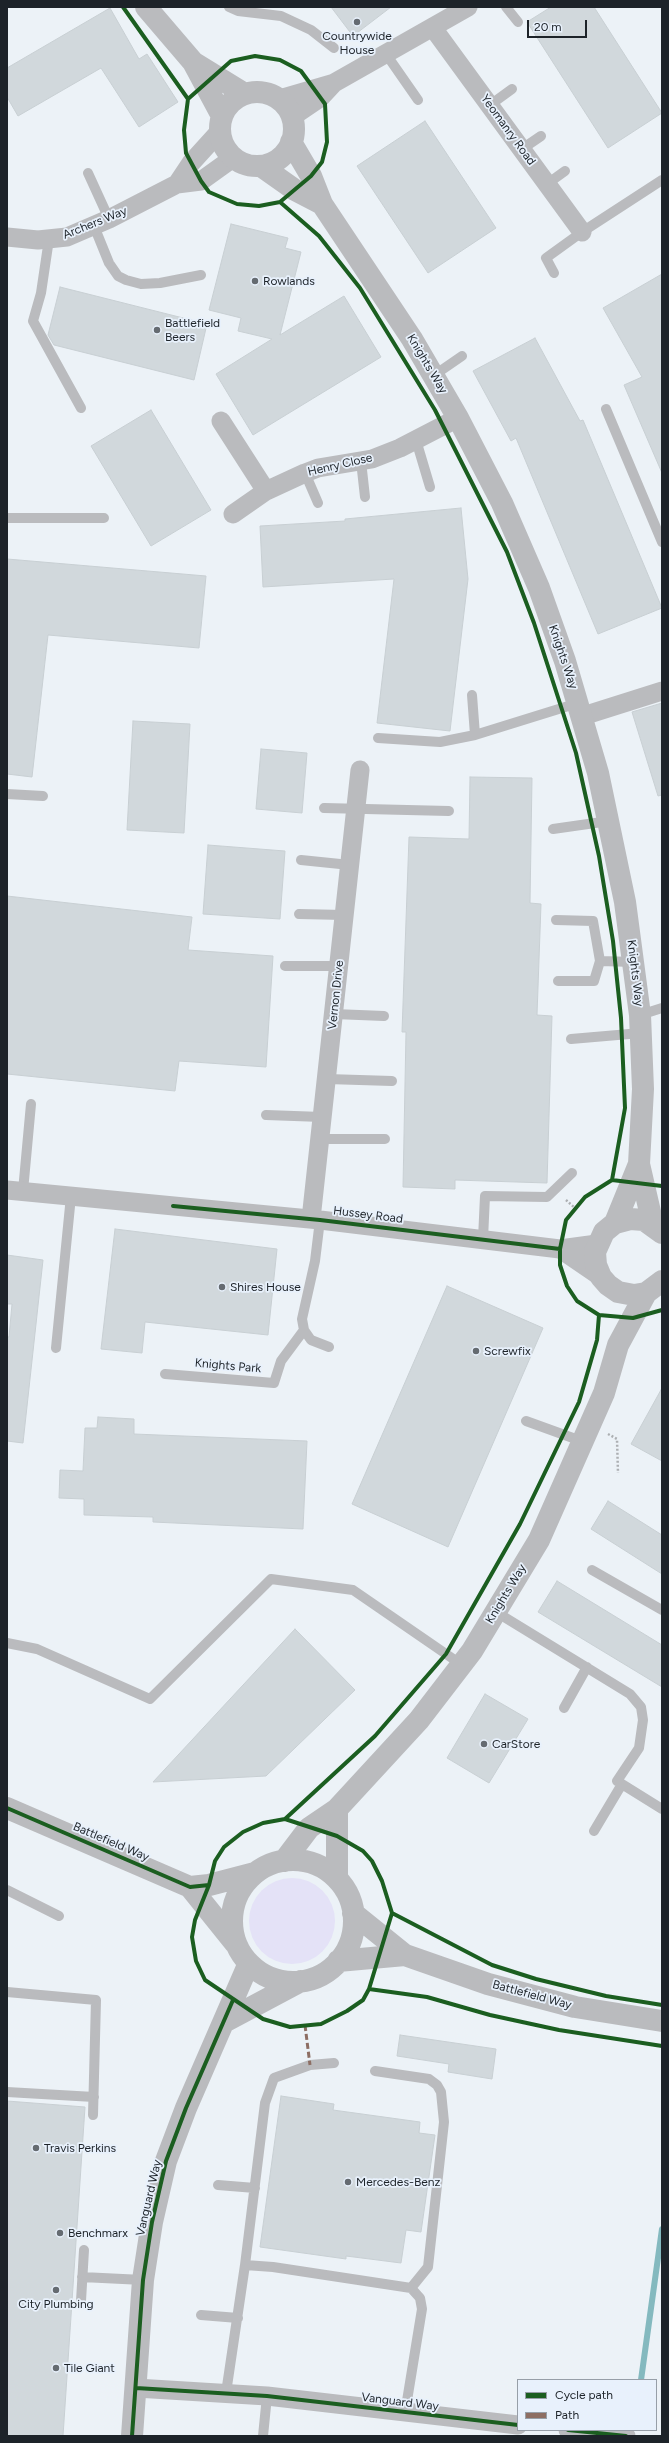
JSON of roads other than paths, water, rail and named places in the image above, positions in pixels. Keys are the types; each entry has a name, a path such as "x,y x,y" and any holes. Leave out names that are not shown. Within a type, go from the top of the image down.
{"street":[{"path":"146,7 194,62 245,94"},
{"path":"279,99 334,83 433,28 466,7"},
{"name":"Yeomanry Road","path":"433,28 582,232"},
{"path":"194,62 221,123 225,147 233,158"},
{"path":"292,117 320,98 334,83"},
{"path":"221,123 229,105 245,94 263,92 279,99 287,108 292,117 294,130 291,142 279,158 261,166"},
{"name":"Archers Way","path":"177,184 221,123"},
{"name":"Knights Way","path":"291,142 311,176 322,204 368,271 458,418 502,503 539,588 580,709 609,821 634,962 640,1024 643,1089 639,1164 616,1223"},
{"name":"Archers Way","path":"7,237 38,240 67,237 102,222 177,184 200,181 233,158"},
{"name":"Knights Way","path":"233,158 247,165 261,166 295,190 322,204"},
{"name":"Henry Close","path":"233,514 266,491 305,473 318,468 372,459 416,440 458,418"},
{"path":"221,420 266,491"},
{"path":"580,709 662,691"},
{"name":"Vernon Drive","path":"315,1219 322,1117 360,770"},
{"name":"Knights Way","path":"639,1164 658,1229"},
{"name":"Hussey Road","path":"15,1190 315,1219 560,1249 597,1244"},
{"name":"Knights Way","path":"597,1244 604,1232 616,1223 630,1219 644,1220 658,1229"},
{"path":"597,1244 596,1265 601,1277 608,1285 618,1292"},
{"name":"Hussey Road","path":"560,1249 601,1277"},
{"name":"Knights Way","path":"618,1345 618,1292 634,1295 654,1287"},
{"name":"Knights Way","path":"284,1861 309,1828 337,1809 419,1720 462,1665 539,1540 588,1433 604,1393 618,1345 654,1287"},
{"name":"Battlefield Way","path":"7,1808 190,1887 209,1886 255,1873 269,1865 284,1861 310,1863 322,1867 337,1879 348,1895 353,1913 353,1930 348,1947 338,1961 315,1978 301,1981 273,1979 260,1972 249,1963 236,1944 190,1887"},
{"path":"337,1809 337,1879"},
{"name":"Battlefield Way","path":"236,1944 232,1925 234,1906 242,1888 255,1873"},
{"name":"Battlefield Way","path":"353,1913 406,1954 488,1984 575,2007 662,2021"},
{"name":"Battlefield Way","path":"338,1961 406,1954"},
{"name":"Vanguard Way","path":"132,2436 142,2280 152,2222 166,2161 186,2108 249,1963"},
{"path":"224,2022 301,1981"},
{"name":"Vanguard Way","path":"136,2388 267,2396 517,2425"},
{"path":"576,2431 626,2436"}],"lane":[{"path":"230,7 238,11 281,16 312,30 334,48"},
{"path":"506,7 518,22"},
{"path":"386,54 418,100"},
{"path":"490,105 512,89"},
{"path":"522,149 541,136"},
{"path":"547,184 565,171"},
{"path":"88,173 102,222 109,263 118,276 126,280 142,284 160,283 200,275"},
{"path":"554,273 546,258 582,232 662,180"},
{"path":"49,239 41,293 33,321 81,408"},
{"path":"433,376 462,356"},
{"path":"606,409 659,525 662,542"},
{"path":"416,440 430,487"},
{"path":"361,461 365,497"},
{"path":"305,473 318,503"},
{"path":"7,518 104,518"},
{"path":"472,695 475,735"},
{"path":"378,738 440,742 475,735 580,709"},
{"path":"7,794 43,796"},
{"path":"324,808 449,811"},
{"path":"553,829 609,821"},
{"path":"301,860 350,865"},
{"path":"299,914 344,915"},
{"path":"556,920 593,921 600,961 594,981 558,981"},
{"path":"600,961 634,962"},
{"path":"285,966 339,966"},
{"path":"571,1039 640,1024 662,1008"},
{"path":"334,1014 384,1016"},
{"path":"327,1079 392,1081"},
{"path":"15,1190 31,1104"},
{"path":"266,1115 322,1117"},
{"path":"320,1139 385,1139"},
{"path":"483,1239 485,1196 547,1197 572,1172"},
{"path":"56,1348 72,1196"},
{"path":"315,1219 315,1261 302,1319 304,1330 311,1340 329,1347"},
{"name":"Knights Park","path":"164,1374 274,1383 280,1361 304,1330"},
{"path":"526,1421 588,1433"},
{"path":"592,1570 662,1610"},
{"path":"7,1643 37,1649 150,1699 271,1579 353,1590 462,1665"},
{"path":"496,1612 630,1694 641,1706 643,1720 639,1748 617,1781 662,1809"},
{"path":"564,1708 587,1667"},
{"path":"594,1831 622,1784"},
{"path":"7,1890 59,1916"},
{"path":"7,1992 96,2000 93,2115"},
{"path":"226,2394 238,2318 265,2103 274,2078 310,2065 334,2063"},
{"path":"375,2071 429,2079 437,2085 442,2100 444,2122 428,2267 411,2288"},
{"path":"7,2092 94,2097"},
{"path":"218,2185 255,2188"},
{"path":"81,2301 84,2250"},
{"path":"245,2265 411,2288 420,2298 422,2309 405,2413"},
{"path":"82,2277 142,2280"},
{"path":"201,2315 238,2318"},
{"path":"263,2436 267,2396"}],"waterway":[{"path":"641,2379 662,2229"}],"place":[{"name":"Countrywide House","path":"357,22"},
{"name":"Rowlands","path":"255,281"},
{"name":"Battlefield Beers","path":"157,330"},
{"name":"Shires House","path":"222,1287"},
{"name":"Screwfix","path":"476,1351"},
{"name":"CarStore","path":"484,1744"},
{"name":"Travis Perkins","path":"36,2148"},
{"name":"Mercedes-Benz","path":"348,2182"},
{"name":"Benchmarx","path":"60,2233"},
{"name":"City Plumbing","path":"56,2290"},
{"name":"Tile Giant","path":"56,2368"}]}
